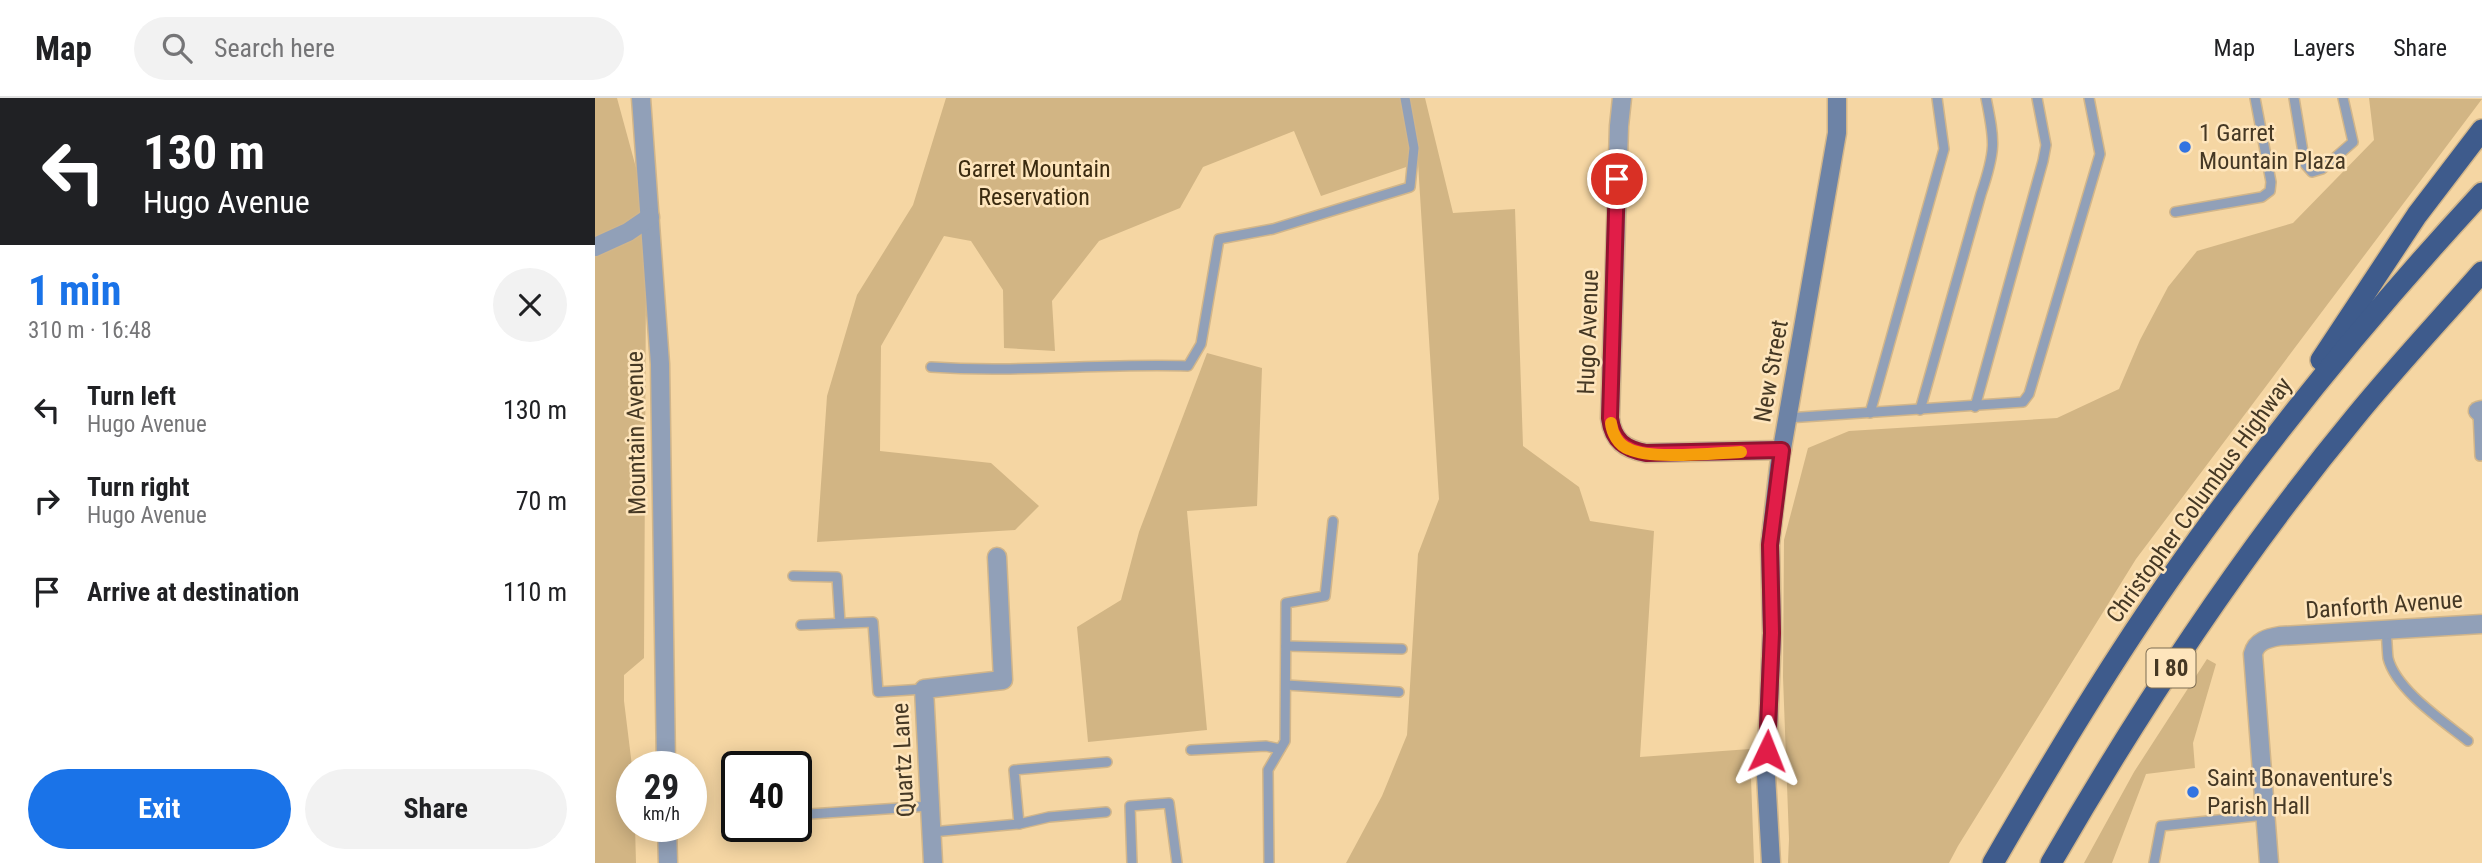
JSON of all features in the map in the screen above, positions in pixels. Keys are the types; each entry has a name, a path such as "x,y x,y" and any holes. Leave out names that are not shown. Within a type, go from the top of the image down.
{"highway":[{"path":"2243,477 2417,215 2482,130"},
{"name":"Christopher Columbus Highway","path":"1993,863 2114,662 2243,477 2378,310 2482,193"},
{"name":"I 80","path":"2051,863 2154,692 2242,565 2357,414 2482,272"}],"street":[{"name":"Mountain Avenue","path":"641,98 660,364 666,751"},
{"name":"Hugo Avenue","path":"1622,98 1610,418 1614,434 1629,450 1646,453 1782,450"},
{"name":"New Street","path":"1770,863 1766,775 1772,633 1770,545 1787,418 1837,133 1837,98"},
{"path":"595,247 628,232 650,217"},
{"name":"Quartz Lane","path":"933,863 924,689 1003,680 997,557"},
{"name":"Danforth Avenue","path":"2269,863 2253,654 2258,644 2268,638 2289,635 2481,624"},
{"path":"667,842 668,863"}],"lane":[{"path":"931,367 1034,370 1134,364 1188,366 1201,344 1220,239 1273,229 1410,187 1414,148 1405,98"},
{"path":"1870,413 1944,149 1937,98"},
{"path":"1920,410 1991,164 1995,140 1986,98"},
{"path":"1975,407 2043,161 2046,145 2037,98"},
{"path":"1787,418 2024,402 2029,394 2100,154 2089,98"},
{"path":"2175,212 2262,197 2270,191 2271,182 2255,98"},
{"path":"2294,98 2305,164 2312,172 2322,169 2353,142 2343,98"},
{"path":"2480,411 2480,456"},
{"path":"1269,863 1268,770 1285,741 1286,603 1325,596 1333,521"},
{"path":"793,576 837,577 840,623"},
{"path":"801,625 873,622 878,692 924,689"},
{"path":"2386,630 2389,659 2396,676 2409,692 2468,741"},
{"path":"1286,646 1402,649"},
{"path":"1286,685 1399,692"},
{"path":"1191,750 1266,746 1280,748"},
{"path":"1019,824 1014,770 1107,762"},
{"path":"1132,863 1130,806 1169,803 1177,863"},
{"path":"812,814 930,806"},
{"path":"932,832 1106,812"},
{"path":"2154,863 2161,826 2265,815"}],"green space":[{"path":"595,98 617,98 638,175 646,278 644,658 624,675 630,751 616,751 616,842 635,842 636,863 595,863"},
{"name":"Garret Mountain Reservation","path":"946,98 1425,98 1453,213 1515,209 1523,446 1579,487 1590,521 1654,531 1640,757 1750,749 1754,863 1346,863 1382,796 1407,735 1418,554 1439,499 1418,163 1321,196 1294,131 1203,167 1180,208 1099,241 1052,301 1055,351 1004,348 1003,290 971,241 944,236 881,346 880,451 991,463 1039,506 1015,530 817,542 827,396 857,295 913,205"},
{"path":"2369,98 2482,99 2136,559 1949,863 1788,863 1783,677 1784,540 1808,448 1849,431 2057,418 2119,389 2140,340 2168,287 2197,251 2293,223 2374,140"},
{"path":"1207,353 1262,368 1257,506 1187,511 1207,730 1088,742 1077,627 1121,600 1139,532"},
{"path":"2207,659 2216,664 2193,743 2195,768 2146,774 2112,863 2084,863 2134,772"}],"slow traffic":[{"path":"1611,423 1618,440 1629,450 1646,453 1741,452"}],"place":[{"name":"1 Garret Mountain Plaza","path":"2185,147"},
{"name":"Saint Bonaventure's Parish Hall","path":"2193,792"}],"route":[{"path":"1617,179 1610,418 1614,434 1629,450 1646,453 1782,450 1770,545 1772,633 1767,751"}]}
